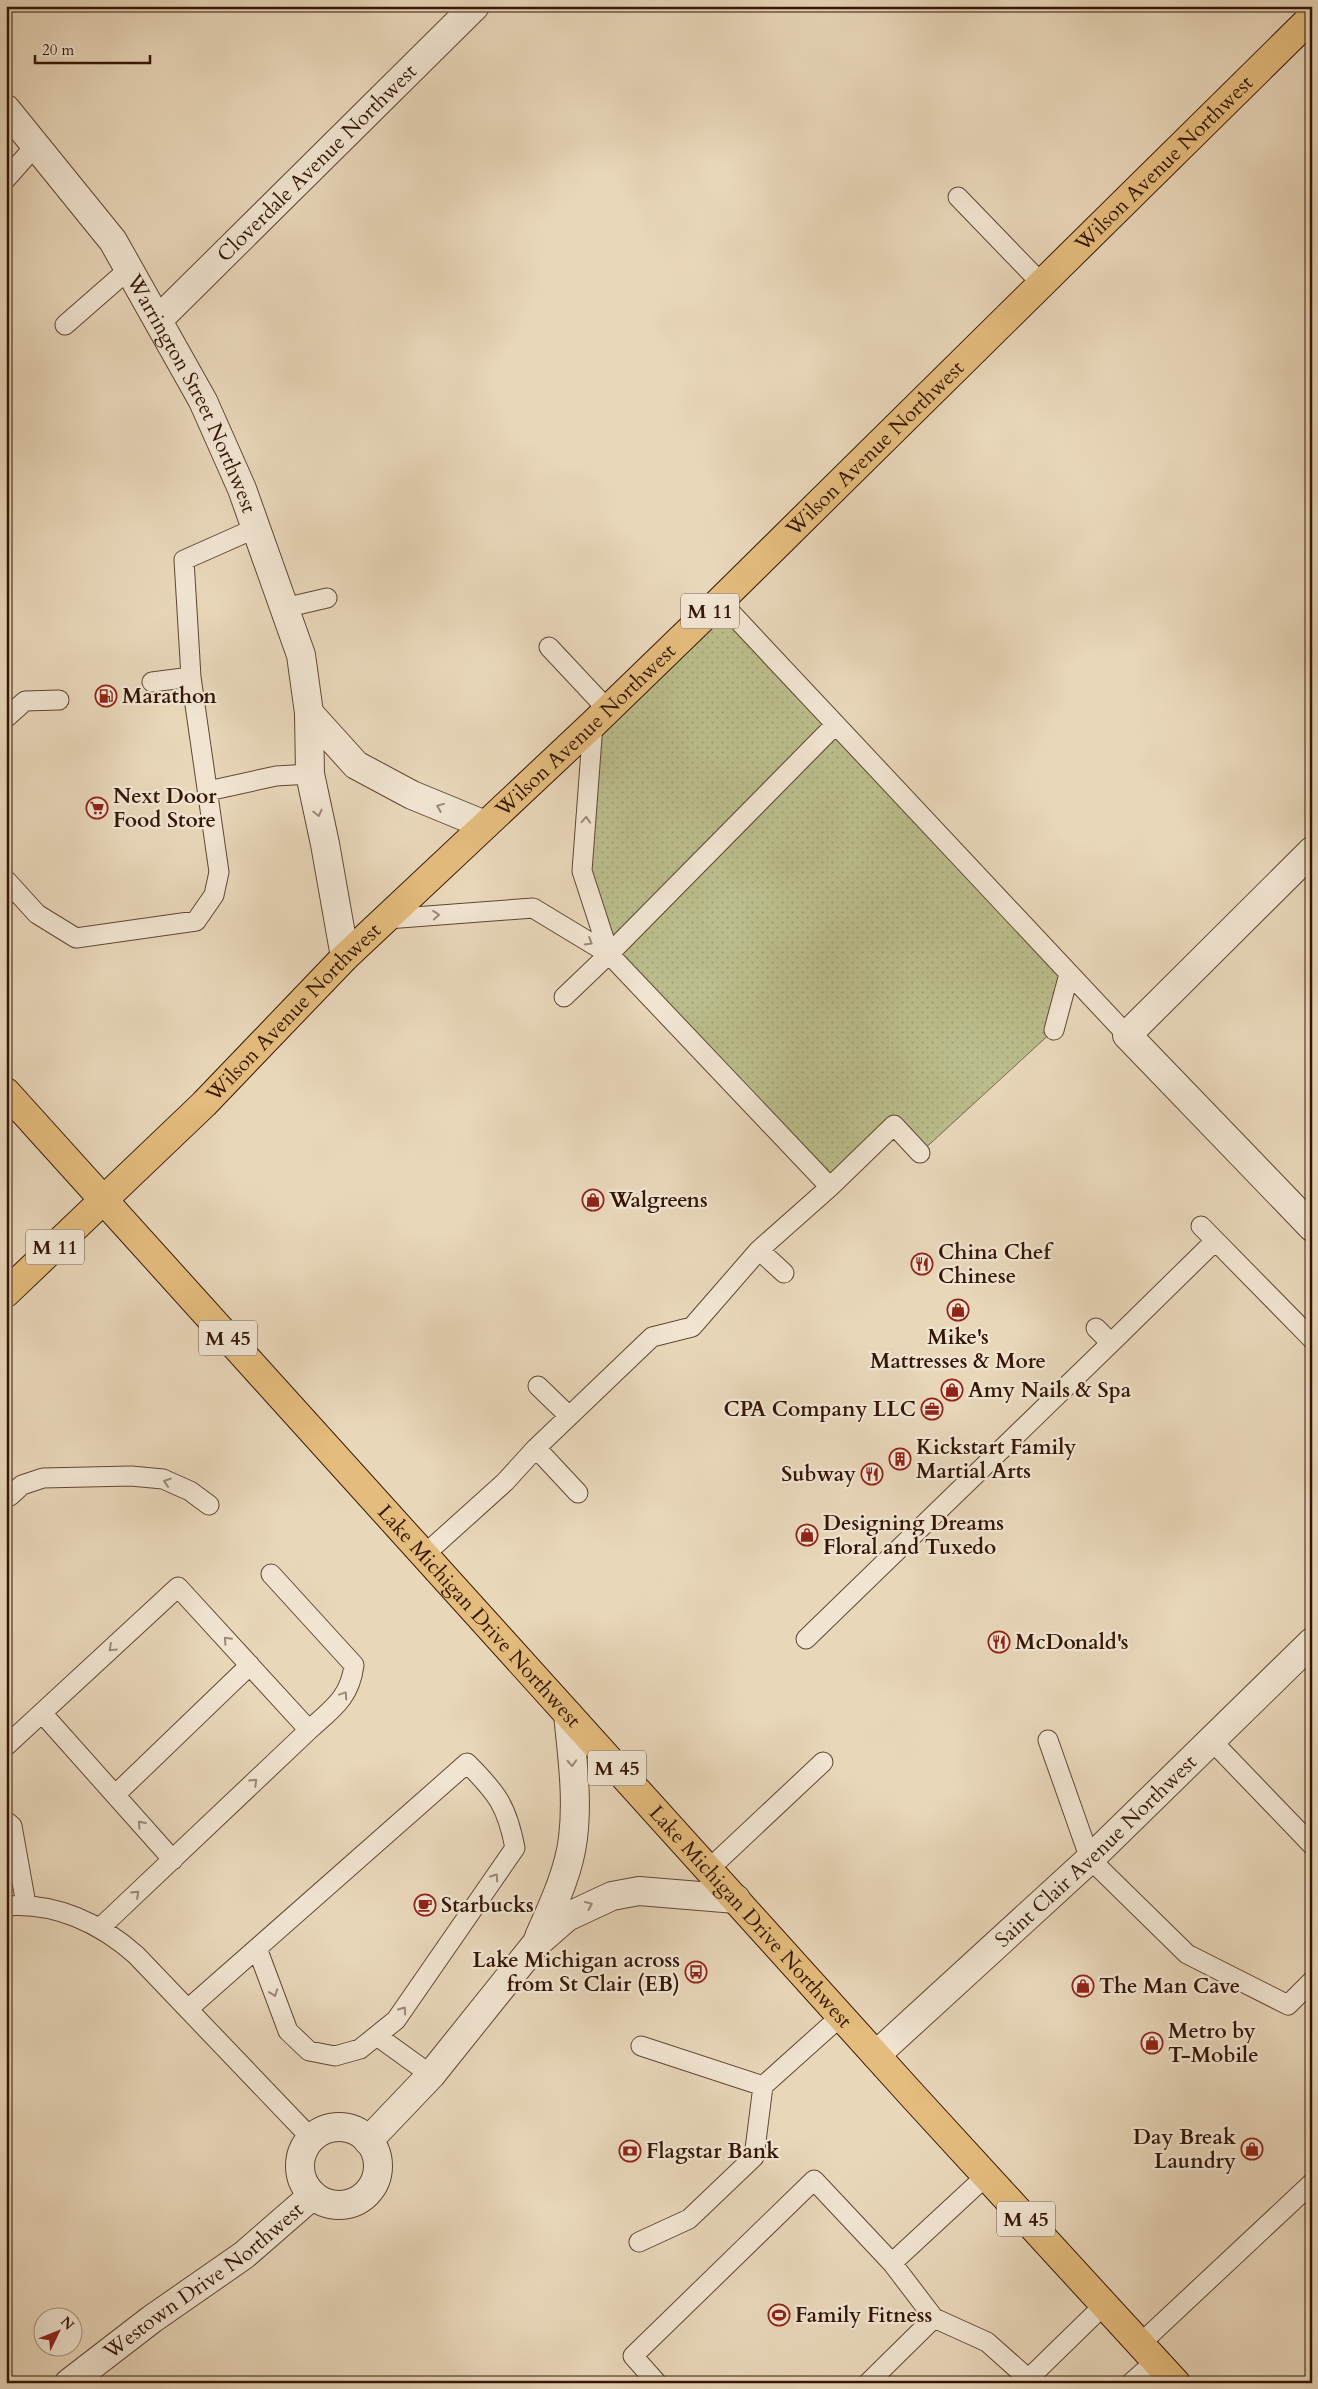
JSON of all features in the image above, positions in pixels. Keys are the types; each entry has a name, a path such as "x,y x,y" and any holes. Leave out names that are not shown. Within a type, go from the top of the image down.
{"main road":[{"name":"Wilson Avenue Northwest","path":"6,1293 204,1104 345,957 601,717 720,602 1312,17"},
{"name":"Lake Michigan Drive Northwest","path":"6,1092 876,2055 1176,2383"}],"street":[{"name":"Cloverdale Avenue Northwest","path":"158,319 475,6"},
{"name":"Warrington Street Northwest","path":"6,109 113,241 203,400 242,489 301,655 309,713 310,774 325,844 345,957"},
{"path":"309,713 356,765 412,795 485,825"},
{"path":"1312,851 1127,1035 1312,1226"},
{"name":"Saint Clair Avenue Northwest","path":"876,2055 1090,1859 1312,1642"},
{"path":"536,1944 559,1891 573,1839 574,1794 568,1714"},
{"path":"311,2138 321,2131 333,2128 346,2128 359,2132 368,2141 431,2075 536,1944 559,1923 576,1912 612,1896 639,1891 736,1899"},
{"name":"Westown Drive Northwest","path":"311,2138 304,2149 300,2161 300,2174 305,2185 313,2195 324,2202 336,2205 355,2201 370,2189 376,2177 378,2165 375,2152 368,2141"},
{"name":"Westown Drive Northwest","path":"84,2378 152,2319 244,2255 313,2195"}],"lane":[{"path":"6,179 36,145"},
{"path":"958,197 1042,284"},
{"path":"65,325 129,269"},
{"path":"6,880 37,914 76,938 196,921 214,895 219,872 191,677 184,560 256,528"},
{"path":"284,608 327,598"},
{"path":"720,602 1127,1035"},
{"path":"549,646 601,717 582,871 609,954"},
{"path":"152,682 191,677"},
{"path":"6,718 25,701 59,700"},
{"path":"564,997 609,954 835,725"},
{"path":"208,791 276,776 310,774"},
{"path":"387,919 533,908 609,954 830,1187"},
{"path":"1054,1030 1069,974"},
{"path":"424,1555 505,1482 536,1448 652,1337 692,1327 759,1250 830,1187 894,1125 920,1152"},
{"path":"1201,1226 1312,1339"},
{"path":"806,1638 1215,1240"},
{"path":"759,1250 784,1273"},
{"path":"1096,1328 1111,1343"},
{"path":"538,1386 569,1416"},
{"path":"536,1448 578,1493"},
{"path":"10,1496 22,1485 43,1478 131,1476 163,1480 190,1491 209,1505"},
{"path":"101,1927 341,1701 352,1682 354,1665 270,1574"},
{"path":"6,1746 178,1587 309,1730"},
{"path":"115,1794 250,1665"},
{"path":"42,1713 174,1860"},
{"path":"1048,1740 1090,1859 1187,1954 1288,2005 1312,1981"},
{"path":"1212,1740 1312,1845"},
{"path":"709,1869 823,1762"},
{"path":"188,2009 257,1948 467,1763 494,1790 509,1818 515,1848 396,2020 360,2049 336,2056 309,2051 288,2031 257,1948"},
{"path":"6,1821 12,1826 26,1904"},
{"path":"6,1906 26,1904 49,1909 101,1927 136,1955 311,2138"},
{"path":"639,2242 689,2219 754,2157 763,2086 841,2016"},
{"path":"377,2036 431,2075"},
{"path":"641,2046 763,2086"},
{"path":"892,2262 986,2176"},
{"path":"657,2383 633,2356 814,2180 892,2262 934,2318 987,2342 1028,2381 1104,2305"},
{"path":"1131,2383 1148,2352 1312,2183"},
{"path":"868,2383 934,2318"}],"green space":[{"path":"720,601 1069,974 1054,1030 920,1153 894,1125 830,1187 609,954 582,871 593,724"}],"place":[{"name":"Marathon","path":"106,696"},
{"name":"Next Door Food Store","path":"97,808"},
{"name":"Walgreens","path":"593,1200"},
{"name":"China Chef Chinese","path":"922,1264"},
{"name":"Mike's Mattresses & More","path":"958,1310"},
{"name":"Amy Nails & Spa","path":"952,1390"},
{"name":"CPA Company LLC","path":"932,1409"},
{"name":"Kickstart Family Martial Arts","path":"900,1459"},
{"name":"Subway","path":"872,1474"},
{"name":"Designing Dreams Floral and Tuxedo","path":"807,1535"},
{"name":"McDonald's","path":"999,1642"},
{"name":"Starbucks","path":"425,1905"},
{"name":"Lake Michigan across from St Clair (EB)","path":"696,1972"},
{"name":"The Man Cave","path":"1083,1986"},
{"name":"Metro by T-Mobile","path":"1152,2043"},
{"name":"Day Break Laundry","path":"1252,2149"},
{"name":"Flagstar Bank","path":"630,2151"},
{"name":"Family Fitness","path":"779,2315"}]}
